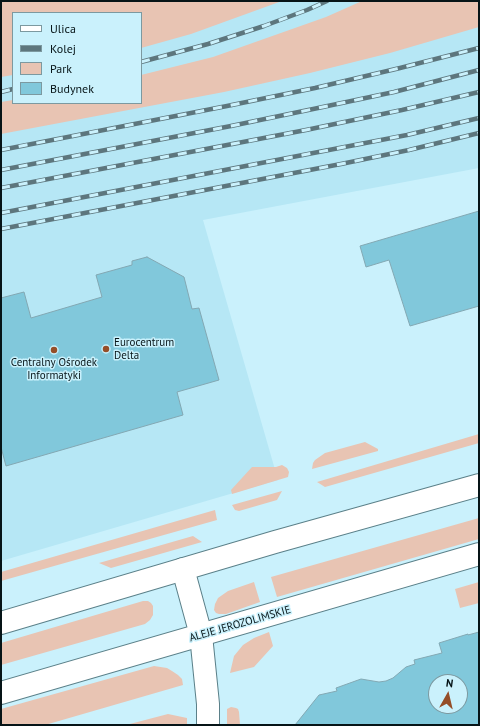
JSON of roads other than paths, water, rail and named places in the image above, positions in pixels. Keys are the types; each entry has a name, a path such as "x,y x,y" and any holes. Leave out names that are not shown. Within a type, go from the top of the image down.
{"main road":[{"path":"1,623 275,542 479,485"},
{"name":"ALEJE JEROZOLIMSKIE","path":"1,693 479,554"},
{"path":"183,569 202,635 208,704 208,725"}],"railway":[{"path":"142,62 208,44 264,26 327,1"},
{"path":"1,150 315,88 479,48"},
{"path":"1,170 318,108 394,92 479,70"},
{"path":"1,92 12,89"},
{"path":"1,188 306,130 479,92"},
{"path":"1,213 407,135 479,118"},
{"path":"1,229 341,164 409,150 479,133"}],"place":[{"name":"Eurocentrum Delta","path":"106,349"},
{"name":"Centralny Ośrodek Informatyki","path":"54,350"}]}
